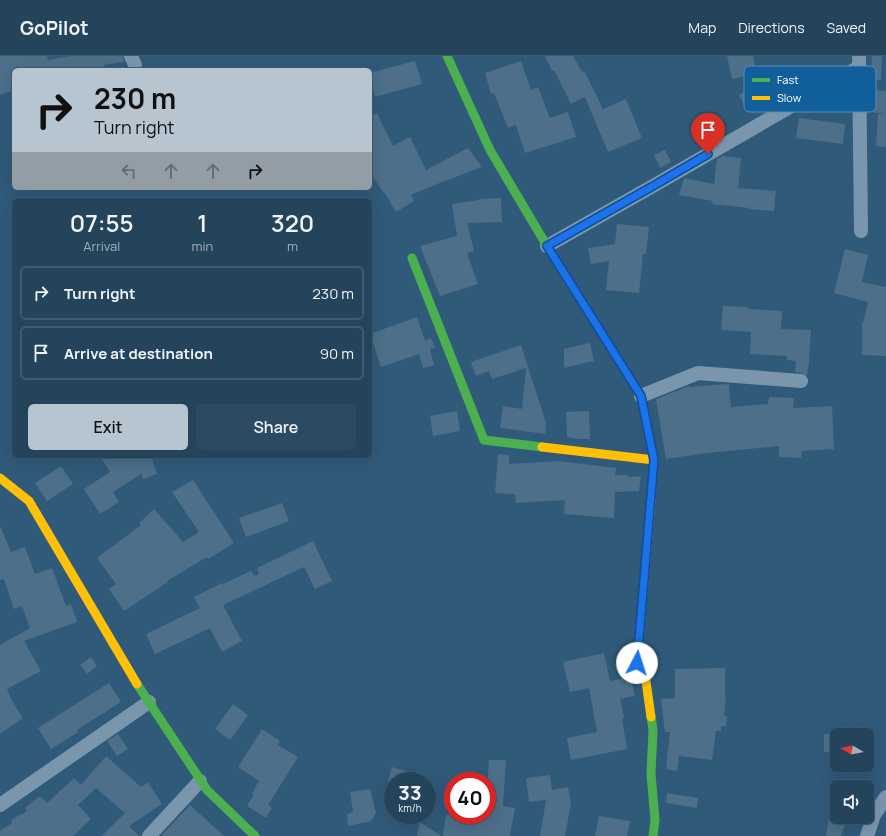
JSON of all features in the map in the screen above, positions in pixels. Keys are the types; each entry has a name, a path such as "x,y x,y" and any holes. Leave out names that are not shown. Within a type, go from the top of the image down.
{"street":[{"path":"447,56 490,150 547,246 641,396 654,460 637,663 645,674 653,730 651,774 655,820 653,836"},
{"path":"547,246 653,186 775,112"},
{"path":"860,112 861,232"},
{"path":"412,258 484,440 654,460"},
{"path":"641,396 698,374 801,382"},
{"path":"0,478 29,501 131,675 200,781 207,790 255,836"},
{"path":"0,805 149,702"},
{"path":"149,836 200,781"},
{"path":"867,836 874,815 886,797"}],"building":[{"path":"0,56 47,56 48,60 72,56 123,56 124,62 104,65 105,68 12,68 12,91 0,95"},
{"path":"545,56 573,56 582,72 584,71 603,109 626,99 642,138 608,152 585,97 571,104 554,70 552,71"},
{"path":"727,56 753,56 755,66 744,66 744,77 732,79"},
{"path":"872,56 882,56 881,80 876,80 876,66 872,66"},
{"path":"415,61 422,84 375,97 372,86 372,72"},
{"path":"521,61 531,90 538,87 550,118 568,112 576,137 525,153 516,125 508,128 494,93 491,94 485,73"},
{"path":"876,90 886,91 886,114 872,112 876,112"},
{"path":"744,92 744,105 739,95"},
{"path":"377,113 393,146 410,137 426,170 468,148 482,167 411,195 414,201 396,212 372,175 372,116"},
{"path":"878,114 886,114 886,147 876,146"},
{"path":"799,118 845,124 843,144 796,138"},
{"path":"665,150 671,162 660,168 654,155"},
{"path":"723,156 741,158 738,188 776,191 774,211 712,204 713,201 679,195 684,178 714,184 717,159"},
{"path":"501,198 502,222 467,223 474,251 467,253 478,284 440,296 420,246 457,236 452,204 479,199"},
{"path":"617,224 649,227 646,254 643,254 639,293 606,290 609,261 591,264 588,248 615,244"},
{"path":"845,249 868,255 862,282 886,287 886,356 862,355 862,323 868,302 834,293"},
{"path":"723,306 782,311 781,329 811,330 807,376 802,373 795,372 796,361 787,360 787,356 750,354 751,332 721,330"},
{"path":"417,317 425,341 431,338 435,348 430,349 434,365 423,368 419,354 381,367 372,340 372,333"},
{"path":"590,343 594,361 564,368 564,349"},
{"path":"521,345 546,423 545,434 500,428 503,406 522,409 526,368 492,379 489,371 476,376 471,362"},
{"path":"729,384 731,407 768,404 769,397 794,398 793,408 832,406 834,449 802,451 801,458 779,457 779,446 707,453 666,459 656,399 689,386"},
{"path":"457,411 460,431 433,436 430,416"},
{"path":"589,411 590,439 567,437 566,412"},
{"path":"498,454 509,455 509,464 559,461 616,468 615,475 628,475 628,477 641,476 639,491 615,492 614,518 564,514 565,500 516,503 515,494 495,493"},
{"path":"101,458 152,458 157,474 143,479 141,474 113,492 119,502 100,514 84,489 110,472"},
{"path":"61,466 73,484 47,501 35,483"},
{"path":"193,480 234,543 167,581 168,582 124,611 109,589 116,584 97,558 141,525 139,523 154,509 183,542 199,532 172,492"},
{"path":"282,503 289,521 246,537 239,518"},
{"path":"0,526 11,552 25,547 35,574 52,568 66,606 71,604 77,622 24,641 41,671 7,689 12,701 23,718 0,734 0,645 30,628 22,606 14,609 4,579 0,580"},
{"path":"313,541 332,581 315,589 304,567 223,605 242,641 222,652 210,628 155,654 146,634 200,608 194,597 251,571 254,576 259,574 257,568"},
{"path":"604,653 610,681 631,677 635,696 620,699 624,718 622,719 627,749 571,760 567,738 597,732 589,688 570,692 563,662"},
{"path":"91,657 97,666 87,674 80,665"},
{"path":"725,668 726,697 724,716 727,716 726,726 721,726 721,731 716,731 712,760 679,756 677,771 666,769 670,732 665,732 661,699 675,698 675,669"},
{"path":"109,683 121,702 77,730 78,732 51,749 38,728"},
{"path":"233,704 248,715 230,740 215,729"},
{"path":"262,729 280,741 278,745 298,757 268,805 272,808 266,818 247,806 259,781 238,767"},
{"path":"118,734 128,749 117,756 107,741"},
{"path":"824,734 830,734 830,752 824,752"},
{"path":"106,756 141,787 148,782 162,804 129,826 139,836 102,836 125,813 96,788 78,805 91,819 73,836 0,836 0,831 12,823 11,820 27,811 25,808 40,796 47,803 74,778 81,785"},
{"path":"489,760 506,760 503,806 515,808 510,836 443,836 445,824 496,824 496,772 488,772"},
{"path":"392,767 406,771 406,772 391,772"},
{"path":"550,775 552,790 568,787 571,803 565,836 540,836 546,800 529,802 526,778"},
{"path":"370,789 376,813 371,821 348,826 347,814 353,812 350,792"},
{"path":"667,793 698,798 697,808 666,803"},
{"path":"190,805 224,836 161,836"},
{"path":"599,816 630,821 627,836 595,836"},
{"path":"829,817 830,824 845,824 841,836 826,836"},
{"path":"420,824 423,824 441,836 417,836"}],"traffic: fast":[{"path":"447,56 490,150 547,246 641,396 654,460 651,500"},
{"path":"412,258 484,440 542,447"},
{"path":"137,684 207,790 255,836"},
{"path":"651,717 653,730 651,774 655,820 653,836"}],"traffic: slow":[{"path":"542,447 654,460"},
{"path":"0,478 29,501 137,684"},
{"path":"651,500 637,663 645,674 651,717"}],"route":[{"path":"637,663 654,460 641,396 547,246 708,154"}]}
